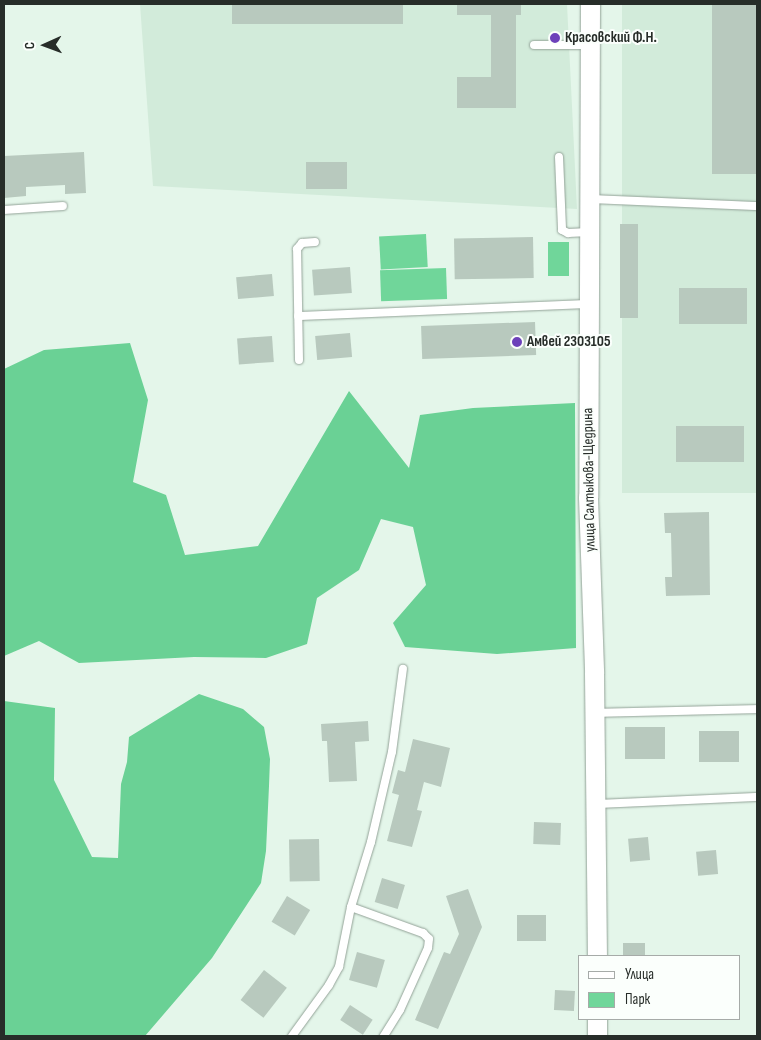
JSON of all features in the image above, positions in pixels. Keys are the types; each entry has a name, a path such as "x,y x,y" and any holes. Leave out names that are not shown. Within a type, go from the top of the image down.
{"street":[{"name":"улица Салтыкова-Щедрина","path":"590,4 588,497 595,713 597,955"},
{"path":"597,1020 598,1036"}],"lane":[{"path":"534,45 591,45"},
{"path":"558,157 562,230 568,233 589,232"},
{"path":"589,199 757,206"},
{"path":"4,210 62,206"},
{"path":"299,360 297,249 302,243 316,242"},
{"path":"298,316 589,304"},
{"path":"292,1036 329,985 338,967 351,907 371,842 392,752 403,669"},
{"path":"595,713 757,709"},
{"path":"596,804 757,797"},
{"path":"351,907 423,933 429,939 428,948 400,1010 384,1036"}],"shaded area":[{"path":"140,4 567,4 577,209 153,186"},
{"path":"622,4 757,4 757,493 622,493"}],"green space":[{"path":"426,234 428,267 381,269 379,236"},
{"path":"548,242 569,242 569,276 548,276"},
{"path":"446,268 447,299 381,301 380,270"},
{"path":"130,343 148,400 133,482 166,495 185,555 258,546 349,391 409,468 420,415 473,408 575,403 576,648 497,654 405,647 393,623 426,585 413,527 381,519 359,570 317,598 307,644 266,658 194,657 79,663 39,641 4,656 4,369 44,350"},
{"path":"199,694 243,709 264,727 270,759 266,851 261,883 212,958 145,1036 4,1036 4,701 55,708 54,780 92,857 118,858 121,784 127,762 129,737"}],"building":[{"path":"232,4 403,4 403,24 232,24"},
{"path":"457,4 521,4 521,15 516,15 516,108 457,108 457,77 491,77 491,15 457,15"},
{"path":"712,4 757,4 757,174 712,174"},
{"path":"84,152 86,193 65,194 65,185 26,187 26,196 4,198 4,156"},
{"path":"306,162 347,162 347,189 306,189"},
{"path":"620,224 638,224 638,318 620,318"},
{"path":"533,237 534,278 455,279 454,238"},
{"path":"350,267 352,293 314,296 312,270"},
{"path":"272,274 274,296 238,299 236,277"},
{"path":"679,288 747,288 747,324 679,324"},
{"path":"535,322 536,355 422,359 421,326"},
{"path":"350,333 352,357 317,360 315,336"},
{"path":"272,336 274,362 239,364 237,338"},
{"path":"676,426 744,426 744,462 676,462"},
{"path":"709,512 710,595 666,596 665,577 672,577 671,533 665,533 664,513"},
{"path":"368,721 369,741 355,742 357,781 329,782 327,741 322,741 321,724"},
{"path":"625,727 665,727 665,759 625,759"},
{"path":"699,731 739,731 739,762 699,762"},
{"path":"413,739 450,748 441,787 424,782 417,810 422,811 412,847 387,841 399,795 392,793 398,770 405,772"},
{"path":"534,822 561,823 560,845 533,844"},
{"path":"648,837 650,860 630,862 628,839"},
{"path":"319,839 320,881 290,882 289,840"},
{"path":"716,850 718,874 698,876 696,852"},
{"path":"382,878 405,885 398,909 375,902"},
{"path":"468,889 482,927 438,1029 415,1020 444,952 450,954 459,934 446,896"},
{"path":"287,896 310,910 295,936 272,922"},
{"path":"517,915 546,915 546,941 517,941"},
{"path":"623,943 645,943 645,955 623,955"},
{"path":"357,952 385,960 377,988 349,980"},
{"path":"264,970 287,988 263,1018 241,1000"},
{"path":"555,990 575,991 574,1011 554,1010"},
{"path":"350,1005 373,1020 363,1035 340,1020"}],"place":[{"name":"Красовский Ф.Н.","path":"555,38"},
{"name":"Амвей 2303105","path":"517,342"}]}
